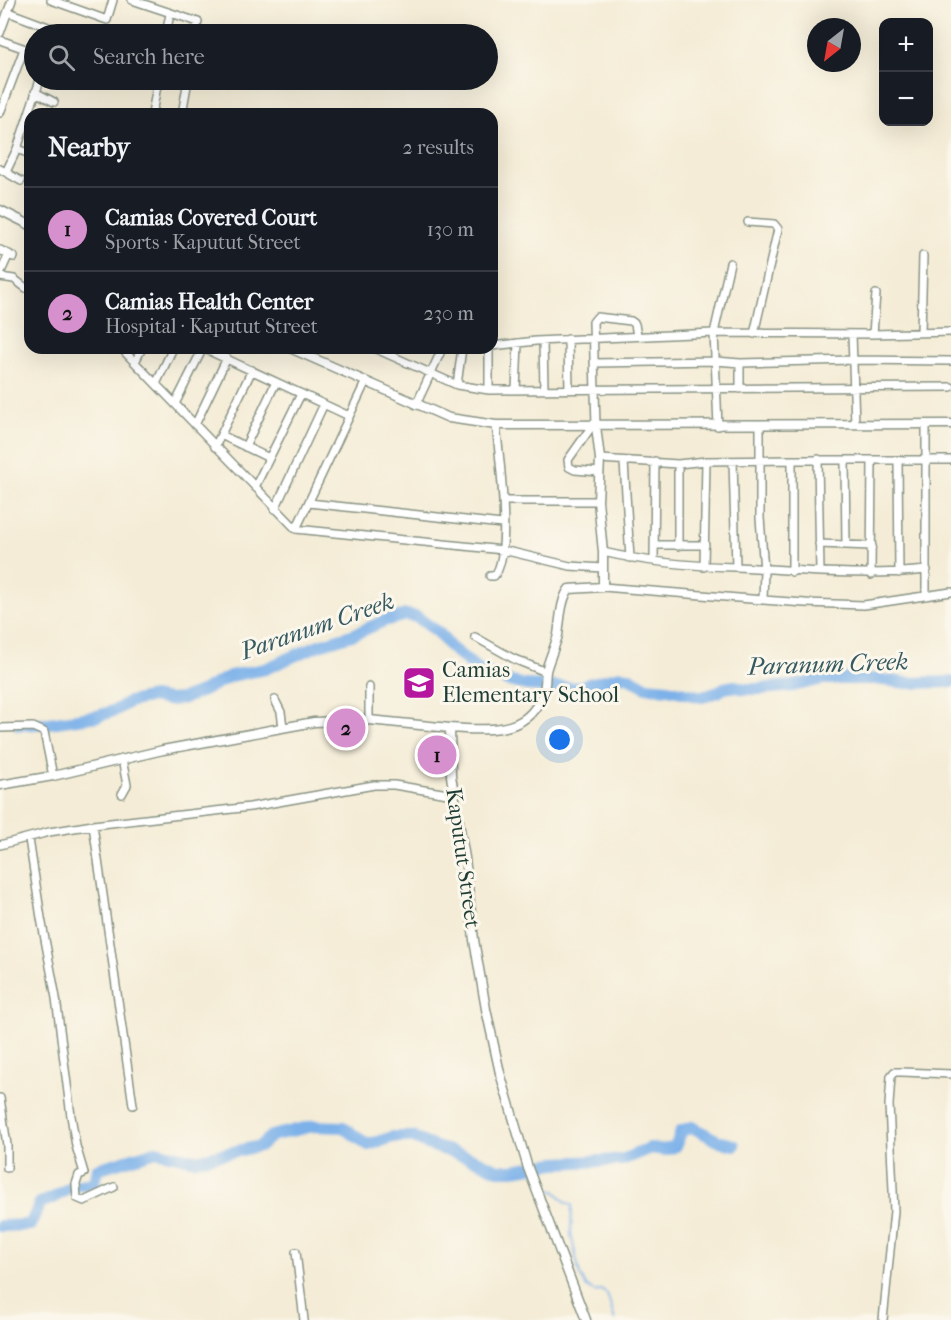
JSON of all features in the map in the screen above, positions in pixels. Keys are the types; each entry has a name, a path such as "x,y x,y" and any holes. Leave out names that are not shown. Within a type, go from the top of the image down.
{"street":[{"path":"0,33 12,0"},
{"path":"51,0 107,20 113,0"},
{"path":"132,0 198,22 198,24"},
{"path":"8,12 40,24"},
{"path":"168,24 170,14"},
{"path":"0,40 24,49 0,112"},
{"path":"153,108 156,90"},
{"path":"183,108 186,90"},
{"path":"31,108 35,92 54,102"},
{"path":"21,181 3,170 17,149 24,132"},
{"path":"17,149 24,152"},
{"path":"0,210 24,222"},
{"path":"748,222 774,224 778,230 753,334"},
{"path":"0,250 11,255 0,276 14,279 24,286"},
{"path":"921,332 922,256"},
{"path":"718,426 714,333 730,263"},
{"path":"873,334 876,294"},
{"path":"603,587 603,552 598,501 600,459 594,426 593,322 597,317 631,321 635,324 637,336"},
{"path":"498,346 568,339 714,333 951,332"},
{"path":"852,334 855,424"},
{"path":"568,339 569,388"},
{"path":"543,341 544,389"},
{"path":"516,390 518,344"},
{"path":"127,354 296,530 503,550 570,566 603,568"},
{"path":"135,362 139,354"},
{"path":"156,384 170,354"},
{"path":"175,404 200,354"},
{"path":"217,354 349,416"},
{"path":"303,354 448,418 496,425 951,424"},
{"path":"387,354 457,385 489,390 951,387"},
{"path":"416,405 438,354"},
{"path":"457,385 460,354"},
{"path":"489,390 490,354"},
{"path":"195,425 227,358"},
{"path":"595,363 951,361"},
{"path":"740,363 740,389"},
{"path":"215,447 252,370"},
{"path":"245,447 276,382"},
{"path":"296,530 365,383"},
{"path":"255,488 301,394"},
{"path":"275,509 324,404"},
{"path":"926,424 926,596"},
{"path":"490,576 497,573 503,550 504,501 496,425"},
{"path":"760,425 763,600"},
{"path":"594,426 568,460 569,467 575,470 599,472"},
{"path":"221,435 269,458"},
{"path":"600,459 678,464 706,461 818,459 951,460"},
{"path":"818,459 820,572"},
{"path":"792,460 792,572"},
{"path":"845,460 846,545"},
{"path":"871,575 872,460"},
{"path":"898,460 899,573"},
{"path":"654,561 655,461"},
{"path":"704,567 706,461"},
{"path":"732,461 735,567"},
{"path":"624,462 630,558"},
{"path":"678,464 678,546"},
{"path":"504,501 598,501"},
{"path":"309,503 502,524"},
{"path":"819,544 872,546"},
{"path":"654,545 705,545"},
{"path":"603,552 630,558 704,567 792,572 871,575 927,570"},
{"path":"0,785 314,722 369,720 492,730 512,727 520,723 531,712 543,692 569,589 603,587 805,603 864,605 951,592"},
{"path":"475,637 546,675"},
{"path":"369,687 369,720"},
{"path":"275,700 281,712 283,727"},
{"path":"0,728 33,727 44,732 53,776"},
{"name":"Kaputut Street","path":"450,728 451,776 486,1009 500,1073 530,1174 586,1320"},
{"path":"122,759 127,785 122,794"},
{"path":"0,845 49,832 250,807 374,785 394,785 454,795"},
{"path":"93,825 133,1105"},
{"path":"29,839 56,998 71,1116 84,1173 79,1175 76,1184 77,1198 84,1201 114,1187"},
{"path":"883,1320 894,1211 888,1106 891,1076 894,1072 951,1074"},
{"path":"0,1098 7,1145 7,1168"},
{"path":"296,1252 304,1320"}],"waterway":[{"name":"Paranum Creek","path":"19,725 98,716 116,710 129,702 152,697 168,700 182,699 203,691 230,676 265,669 319,645 406,615 417,617 439,633 450,647 476,668 507,681 526,685 573,688 620,676 628,677 646,687 668,689 702,697 735,686 744,689 760,689 793,686 823,679 875,679 907,683 951,682"},
{"path":"0,1226 30,1225 40,1203 72,1186 94,1183 97,1169 156,1151 195,1160 260,1146 271,1136 313,1126 343,1127 368,1145 393,1137 412,1137 498,1170 513,1170 555,1163 622,1160 650,1148 665,1150 676,1146 681,1131 692,1127 718,1141 734,1145"},
{"path":"534,1172 543,1179 548,1188 572,1205 571,1234 580,1275 587,1287 607,1294 615,1320"}],"place":[{"name":"Camias Elementary School","path":"419,683"},
{"name":"Camias Health Center","path":"346,728"},
{"name":"Camias Covered Court","path":"437,755"}]}
